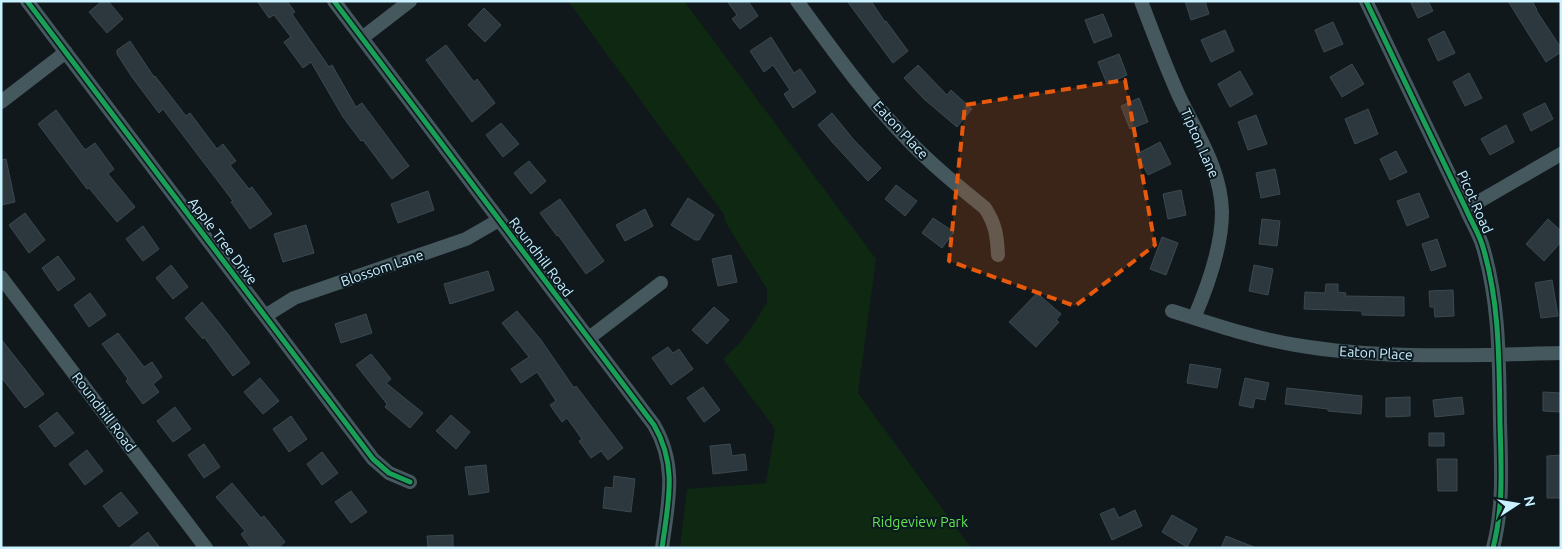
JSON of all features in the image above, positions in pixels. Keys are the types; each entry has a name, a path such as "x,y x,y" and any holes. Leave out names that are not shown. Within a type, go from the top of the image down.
{"street":[{"name":"Apple Tree Drive","path":"27,1 373,458 389,473 410,482"},
{"name":"Roundhill Road","path":"334,1 654,425 669,463 670,486 662,548"},
{"path":"362,38 410,1"},
{"name":"Eaton Place","path":"797,1 843,64 882,112 926,158 985,208 996,230 998,256"},
{"name":"Tipton Lane","path":"1141,1 1179,96 1209,155 1220,188 1222,213 1219,240 1194,318"},
{"name":"Picot Road","path":"1366,1 1466,209 1481,243 1490,276 1497,321 1501,491 1498,528 1493,548"},
{"path":"1,102 66,52"},
{"path":"1466,209 1561,154"},
{"name":"Blossom Lane","path":"265,316 294,298 466,238 499,220"},
{"name":"Roundhill Road","path":"1,277 206,548"},
{"path":"589,338 661,283"},
{"name":"Eaton Place","path":"1172,311 1268,340 1336,351 1402,356 1561,353"}],"highlighted area":[{"path":"1125,80 1155,245 1075,306 949,261 965,105"}],"green space":[{"name":"Ridgeview Park","path":"568,1 684,1 876,259 858,393 971,548 680,548 687,489 766,483 775,429 723,359 739,344 752,327 767,302 767,289 726,223 723,213"}],"building":[{"path":"102,1 108,1 123,19 107,33 89,12"},
{"path":"257,1 287,1 295,12 292,14 329,67 332,65 356,107 362,103 409,166 392,179 343,117 311,62 303,68 284,42 291,37 274,15 269,18"},
{"path":"727,1 748,1 758,16 740,29 732,19 737,15"},
{"path":"847,1 871,1 908,51 893,63"},
{"path":"1185,1 1205,1 1209,14 1191,20"},
{"path":"1410,1 1428,1 1433,11 1418,18"},
{"path":"1508,1 1532,1 1561,48 1561,52 1546,62"},
{"path":"484,8 501,25 485,42 468,25"},
{"path":"1103,14 1112,36 1094,43 1085,20"},
{"path":"1333,22 1343,44 1324,52 1315,30"},
{"path":"1225,30 1234,51 1211,62 1201,40"},
{"path":"1444,31 1455,53 1438,61 1428,39"},
{"path":"771,37 794,73 800,69 816,92 793,108 784,94 790,90 773,65 764,72 750,51"},
{"path":"130,41 154,77 186,116 190,113 217,149 223,144 236,161 230,165 249,189 252,187 272,214 250,229 231,202 233,201 163,109 159,113 117,54 117,50"},
{"path":"446,45 474,82 477,79 495,103 472,122 426,60"},
{"path":"1119,54 1127,75 1107,84 1098,62"},
{"path":"1352,64 1364,84 1342,97 1330,77"},
{"path":"918,65 947,95 951,90 972,109 957,127 924,99 904,78"},
{"path":"1240,71 1253,94 1230,107 1218,84"},
{"path":"1469,73 1482,98 1465,106 1453,82"},
{"path":"1139,98 1148,122 1130,129 1121,106"},
{"path":"1545,103 1553,119 1531,131 1523,114"},
{"path":"1368,109 1378,134 1355,144 1345,119"},
{"path":"56,110 85,150 95,143 114,169 108,174 135,207 117,222 89,188 87,189 38,124"},
{"path":"832,113 853,139 881,168 868,181 818,125"},
{"path":"1256,115 1267,144 1248,150 1238,122"},
{"path":"501,123 519,144 503,157 486,135"},
{"path":"1506,125 1514,142 1490,155 1481,139"},
{"path":"1160,142 1171,164 1148,175 1137,154"},
{"path":"1396,151 1407,172 1390,180 1380,159"},
{"path":"6,159 15,202 1,205 1,160"},
{"path":"529,161 546,181 531,194 514,173"},
{"path":"1275,169 1280,194 1261,198 1256,173"},
{"path":"896,185 917,201 905,216 885,199"},
{"path":"1181,190 1186,215 1168,219 1163,194"},
{"path":"428,191 434,210 398,223 391,204"},
{"path":"1419,193 1429,217 1407,226 1397,201"},
{"path":"688,198 714,215 699,240 695,240 671,225"},
{"path":"560,199 604,261 586,274 540,213"},
{"path":"645,209 653,226 625,241 616,225"},
{"path":"25,213 45,240 29,253 9,225"},
{"path":"933,218 954,232 942,248 922,233"},
{"path":"1262,219 1280,221 1277,246 1259,244"},
{"path":"1548,219 1561,231 1561,242 1544,261 1526,244"},
{"path":"306,225 314,253 283,262 274,234"},
{"path":"143,226 159,249 143,261 126,239"},
{"path":"1162,237 1178,243 1166,275 1150,269"},
{"path":"1437,239 1446,266 1431,271 1422,244"},
{"path":"731,255 737,282 718,286 712,259"},
{"path":"58,256 75,279 58,291 42,268"},
{"path":"171,265 188,287 173,299 156,278"},
{"path":"1254,265 1273,269 1268,295 1249,291"},
{"path":"488,271 494,290 450,304 444,284"},
{"path":"1552,280 1558,316 1541,318 1535,283"},
{"path":"1326,284 1338,284 1338,292 1346,293 1345,296 1404,297 1404,316 1362,315 1362,311 1304,309 1305,292 1325,293"},
{"path":"1453,290 1454,316 1435,317 1434,307 1430,307 1429,291"},
{"path":"90,293 106,315 89,327 74,305"},
{"path":"1037,293 1061,314 1056,320 1059,322 1036,347 1009,322"},
{"path":"202,302 250,363 233,376 204,337 203,339 185,318"},
{"path":"714,307 729,320 707,344 692,330"},
{"path":"517,311 541,340 574,388 576,386 623,448 608,460 601,451 591,458 579,441 582,439 567,418 562,422 550,405 556,401 537,372 521,383 511,369 529,357 502,323"},
{"path":"366,314 372,333 341,343 335,324"},
{"path":"118,333 144,367 152,362 162,377 153,384 159,392 143,404 126,381 128,379 102,344"},
{"path":"1,339 44,394 25,408 1,377"},
{"path":"668,347 673,353 679,349 693,369 671,385 652,358"},
{"path":"371,354 391,379 386,383 423,413 410,428 385,407 387,404 356,365"},
{"path":"1190,364 1221,369 1217,388 1187,383"},
{"path":"260,378 279,401 263,414 244,392"},
{"path":"1245,378 1269,383 1265,400 1255,398 1253,408 1239,405"},
{"path":"703,387 720,410 704,422 687,398"},
{"path":"1287,388 1362,396 1361,414 1285,404"},
{"path":"1543,392 1561,393 1561,412 1543,411"},
{"path":"1410,397 1410,416 1386,417 1386,398"},
{"path":"1462,397 1464,414 1435,417 1433,400"},
{"path":"175,407 191,429 173,442 157,421"},
{"path":"57,412 74,433 55,447 39,426"},
{"path":"451,415 470,432 456,449 436,431"},
{"path":"291,416 307,439 289,452 273,429"},
{"path":"1429,433 1444,433 1444,446 1429,446"},
{"path":"204,444 220,467 204,478 188,455"},
{"path":"730,444 732,456 745,454 747,470 713,474 710,446"},
{"path":"87,450 103,471 85,485 69,464"},
{"path":"322,452 338,473 322,485 307,464"},
{"path":"1561,455 1561,498 1547,498 1547,456"},
{"path":"1437,459 1457,459 1457,491 1438,491"},
{"path":"486,465 489,492 469,495 465,467"},
{"path":"614,476 635,479 631,512 603,508 605,487 613,488"},
{"path":"232,483 261,518 264,516 285,542 278,548 251,548 241,534 245,531 216,497"},
{"path":"351,491 367,512 351,523 335,502"},
{"path":"121,492 138,513 119,527 103,506"},
{"path":"1114,508 1119,518 1135,510 1142,526 1112,540 1100,514"},
{"path":"1172,515 1197,529 1187,547 1162,532"},
{"path":"148,532 160,548 128,548"},
{"path":"453,535 453,548 428,548 427,536"},
{"path":"1226,536 1254,547 1221,548"}],"cycle path":[{"path":"27,1 373,459 389,473 410,482"},
{"path":"334,1 654,425 661,440 669,470 668,500 662,548"},
{"path":"1366,1 1479,235 1488,266 1497,332 1501,454 1499,516 1493,548"}]}
